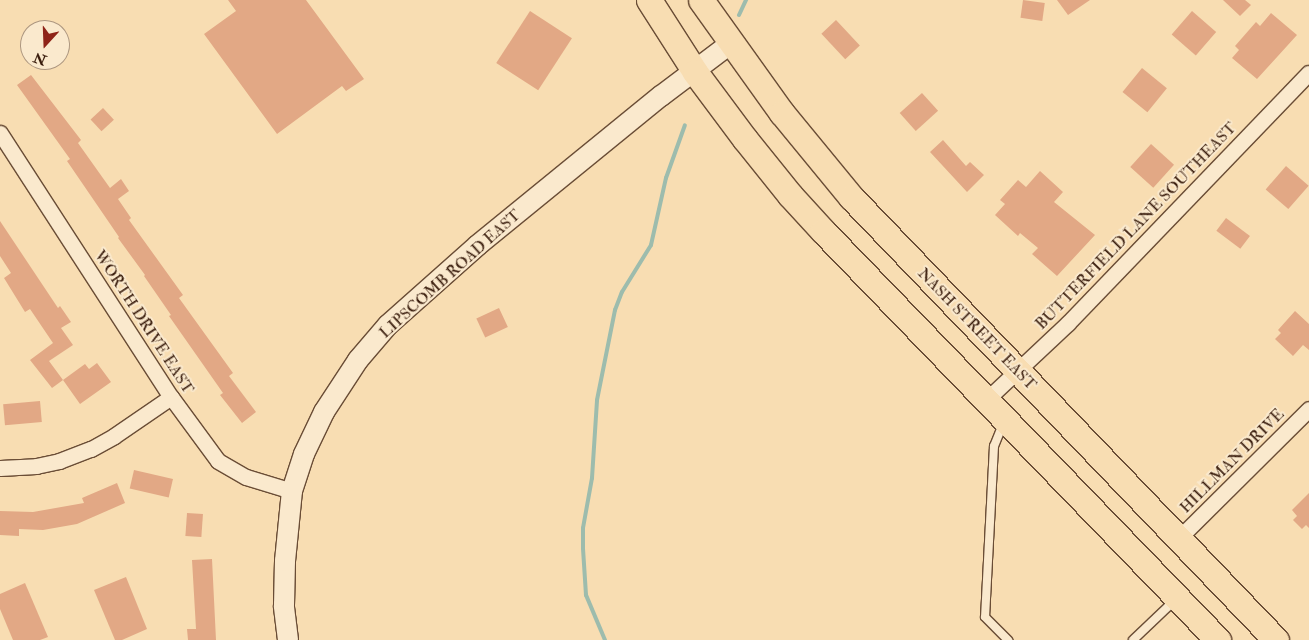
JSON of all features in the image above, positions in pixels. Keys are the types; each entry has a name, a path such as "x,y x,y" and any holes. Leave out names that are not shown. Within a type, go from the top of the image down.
{"main road":[{"path":"649,0 695,72 745,139 797,202 1004,420 1218,640"},
{"name":"NASH STREET EAST","path":"701,0 782,113 851,197 1276,640"}],"street":[{"name":"LIPSCOMB ROAD EAST","path":"288,640 284,605 284,561 292,491 304,454 324,412 358,360 388,325 486,239 661,96 731,43"},
{"name":"BUTTERFIELD LANE SOUTHEAST","path":"986,400 1068,323 1309,73"},
{"name":"WORTH DRIVE EAST","path":"0,133 172,398 218,462 246,477 292,491"},
{"path":"0,468 44,464 91,449 172,398"},
{"name":"HILLMAN DRIVE","path":"1179,538 1309,409"}],"lane":[{"path":"1004,420 994,446 985,617 1008,640"},
{"path":"1133,640 1177,598"}],"building":[{"path":"228,0 306,0 364,79 346,91 342,86 277,134 204,34 236,11"},
{"path":"1023,0 1045,3 1042,21 1020,18"},
{"path":"1057,0 1090,0 1068,15"},
{"path":"1223,0 1245,0 1251,5 1240,16"},
{"path":"530,11 572,38 538,90 496,63"},
{"path":"1192,11 1216,32 1196,55 1172,34"},
{"path":"1271,13 1297,35 1257,79 1232,58 1239,50 1235,46 1256,22 1260,26"},
{"path":"836,20 860,46 845,59 821,34"},
{"path":"1142,68 1167,88 1147,112 1122,92"},
{"path":"31,75 81,140 78,143 110,188 121,179 129,191 118,199 131,218 129,220 183,295 179,298 233,373 229,376 256,412 242,423 220,395 223,393 169,316 171,315 145,275 67,161 70,159 17,85"},
{"path":"922,93 938,111 916,131 900,113"},
{"path":"103,108 114,120 101,131 91,120"},
{"path":"943,140 966,166 970,162 984,175 967,192 930,152"},
{"path":"1151,144 1174,165 1153,188 1130,167"},
{"path":"1286,166 1309,186 1288,209 1266,189"},
{"path":"1040,171 1063,192 1054,202 1095,235 1057,276 1032,254 1038,248 1020,233 1018,236 995,215 1005,204 1000,200 1018,180 1026,187"},
{"path":"1226,218 1250,236 1240,249 1216,231"},
{"path":"0,221 58,308 60,306 71,322 61,328 73,345 49,361 63,380 52,388 30,360 53,343 30,309 25,312 4,278 11,273 0,256"},
{"path":"499,308 508,327 485,338 476,319"},
{"path":"1295,311 1309,324 1309,350 1303,345 1293,356 1275,339 1281,333 1278,330"},
{"path":"97,363 111,382 80,404 63,380 85,364 89,369"},
{"path":"40,401 42,422 5,425 3,404"},
{"path":"134,470 173,479 169,498 130,489"},
{"path":"117,483 125,503 77,524 43,530 19,529 19,536 0,535 0,511 33,512 84,503 82,498"},
{"path":"1309,493 1309,528 1306,525 1302,529 1293,520 1297,516 1292,510"},
{"path":"187,513 203,514 201,537 185,536"},
{"path":"212,559 216,640 188,640 187,629 196,629 192,560"},
{"path":"126,577 147,629 122,640 115,640 94,590"},
{"path":"25,583 48,637 40,640 13,640 0,609 0,594"}],"waterway":[{"path":"739,15 746,0"},
{"path":"605,640 586,595 583,548 583,528 592,478 597,400 615,310 622,292 651,245 666,178 685,125"}]}
